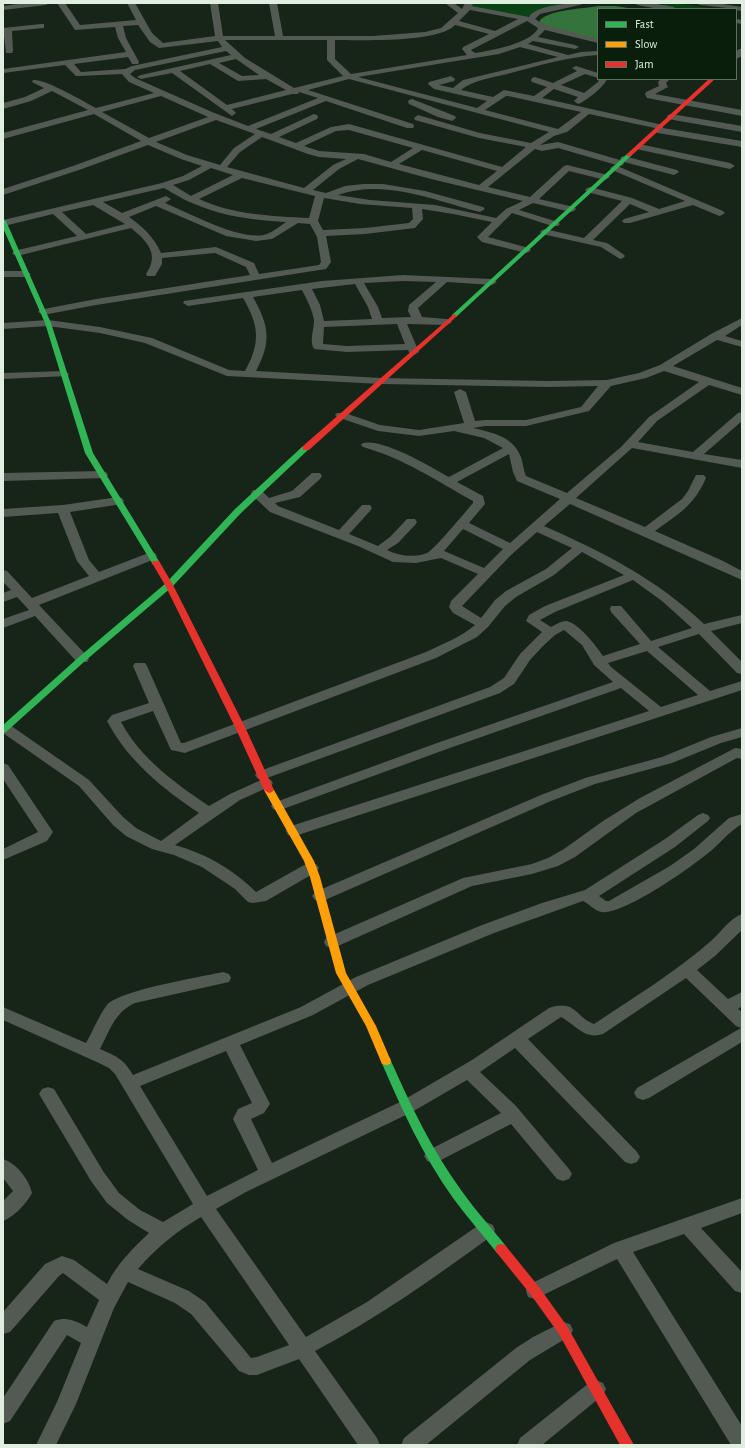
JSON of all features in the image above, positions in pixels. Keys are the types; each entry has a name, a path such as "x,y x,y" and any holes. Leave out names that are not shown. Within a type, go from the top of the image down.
{"street":[{"path":"3,8 46,3"},
{"path":"61,3 78,28 140,22"},
{"path":"132,3 140,22 159,45 220,38 393,37 425,34 444,30 454,22 468,5 491,12 528,19 542,27 597,41"},
{"path":"214,3 220,38 228,48 238,56 269,76 298,91 326,98 410,126"},
{"path":"273,3 279,38"},
{"path":"449,3 462,13"},
{"path":"473,56 466,49 528,19 537,12 580,3"},
{"path":"640,3 666,8"},
{"path":"700,3 735,8"},
{"path":"468,26 491,12"},
{"path":"482,30 508,15"},
{"path":"454,22 496,34"},
{"path":"118,24 122,38 138,66"},
{"path":"9,51 6,30 41,26"},
{"path":"226,108 349,77 404,66 473,56 508,49 531,38 540,32 542,27"},
{"path":"331,38 331,60 349,77 560,132"},
{"path":"531,38 572,53 597,60"},
{"path":"554,56 572,53 597,41"},
{"path":"520,44 554,56 597,76"},
{"path":"68,63 79,74 92,74 127,70 138,66 228,48"},
{"path":"490,53 514,69"},
{"path":"454,91 466,82 554,56 572,53 597,53"},
{"path":"3,71 130,54"},
{"path":"142,77 238,56"},
{"path":"212,62 241,79 269,76"},
{"path":"127,70 126,75 132,80 215,117 296,147 319,154 358,156 434,177 571,209"},
{"path":"172,70 240,118"},
{"path":"536,99 553,86 584,71"},
{"path":"450,79 432,84 454,91 495,100"},
{"path":"535,80 585,96"},
{"path":"570,107 602,83 603,80"},
{"path":"665,80 662,82 664,87 649,94 650,96 742,113"},
{"path":"311,868 261,897 253,898 240,885 207,863 179,851 162,847 144,840 131,832 118,821 84,783 4,728 169,585 238,511 257,493 341,415 381,381 413,350 492,282 711,80"},
{"path":"36,82 79,101 147,141 183,156 242,174 324,195 500,218"},
{"path":"330,83 344,86"},
{"path":"3,106 28,99 52,88"},
{"path":"3,136 162,93"},
{"path":"478,111 504,93 508,93 659,128 741,143 731,155"},
{"path":"380,94 416,103 427,107 437,114 458,120"},
{"path":"247,129 326,98"},
{"path":"270,138 318,118 294,110"},
{"path":"481,188 533,146 552,134 564,130 587,111"},
{"path":"3,192 76,168 215,117"},
{"path":"671,117 742,129"},
{"path":"418,118 479,135 544,148 558,145 620,164 674,172"},
{"path":"296,147 334,129 355,128 504,170"},
{"path":"355,128 352,132 354,134 411,152"},
{"path":"222,168 237,150 260,134"},
{"path":"392,165 420,147"},
{"path":"639,147 730,166"},
{"path":"306,191 336,167 358,156"},
{"path":"654,185 692,158"},
{"path":"210,164 186,178 165,185 55,212 3,222 48,323 89,453 169,585 240,727 264,779 293,831 311,868 342,973 371,1026 406,1107 433,1156 457,1194 535,1291 563,1330 627,1445"},
{"path":"620,164 654,185 720,214"},
{"path":"526,250 482,239 482,236 500,218 511,210 532,200 567,168 605,177"},
{"path":"192,199 242,174"},
{"path":"165,185 207,206 242,214 313,221"},
{"path":"43,312 96,302 325,266 326,262 323,242 313,221 314,213 324,195 345,189 359,187 388,188 434,196 500,218"},
{"path":"590,190 629,200 658,212"},
{"path":"121,217 157,204 178,191"},
{"path":"586,241 629,200"},
{"path":"95,202 143,232 155,247 157,264 151,274"},
{"path":"628,220 693,202"},
{"path":"157,204 229,234 256,238 269,237 296,220"},
{"path":"320,233 404,228 412,226 418,219 417,206"},
{"path":"511,210 555,224"},
{"path":"55,212 84,237"},
{"path":"17,252 132,225"},
{"path":"545,232 606,246 620,256"},
{"path":"157,256 216,250 250,265 256,278"},
{"path":"3,274 26,274"},
{"path":"188,304 358,281 403,278 492,282"},
{"path":"418,320 413,311 413,307 445,279"},
{"path":"358,281 373,307 378,322"},
{"path":"306,288 318,313 319,324 317,343 321,348 413,350"},
{"path":"247,296 260,321 263,336 260,351 249,374"},
{"path":"319,324 418,320 447,322"},
{"path":"401,321 413,350"},
{"path":"3,326 48,323 100,330 148,340 227,373 381,381 550,384 607,383 642,376 664,367 742,321"},
{"path":"715,336 742,344"},
{"path":"664,367 742,392"},
{"path":"3,376 64,374"},
{"path":"484,624 455,607 456,604 512,548 629,444 653,419 708,381"},
{"path":"341,415 362,423 397,431 428,432 485,423 526,423 570,412 581,411 585,409 607,383"},
{"path":"460,392 470,425"},
{"path":"695,456 742,415"},
{"path":"455,428 497,439 505,443 511,448 514,454 521,478 717,563 742,576"},
{"path":"629,444 742,464"},
{"path":"367,446 395,454 476,497 480,502 432,556"},
{"path":"449,482 511,448"},
{"path":"3,477 102,475"},
{"path":"266,502 296,494 316,476"},
{"path":"646,532 686,502 694,492 700,478"},
{"path":"257,493 274,509 282,513 397,559 416,559 445,554 486,573"},
{"path":"3,513 63,509 118,501"},
{"path":"340,535 366,508"},
{"path":"63,509 82,561 96,577"},
{"path":"378,551 394,540 411,522"},
{"path":"461,524 512,548"},
{"path":"536,527 581,547 634,575 676,606 742,670"},
{"path":"140,666 176,747 178,749 185,748 431,655 457,643 472,634 484,624 500,603 511,594 550,572 581,547"},
{"path":"3,624 96,577 151,556"},
{"path":"3,574 82,659"},
{"path":"550,632 536,624 533,621 534,618 550,609 634,575"},
{"path":"3,598 20,591"},
{"path":"616,609 649,646 708,696"},
{"path":"599,662 701,630 742,619"},
{"path":"162,847 209,813 264,779 495,690 509,681 525,657 550,632 562,626 568,627 587,642 599,662 606,670 658,711"},
{"path":"278,806 442,746 623,683"},
{"path":"293,831 658,711 742,685"},
{"path":"157,705 117,718 114,721 138,756 150,769 165,783 209,813"},
{"path":"320,896 546,798 590,781 667,760 716,740 742,732"},
{"path":"332,942 468,882 487,876 540,867 555,861 611,822 667,788 735,753 742,754"},
{"path":"3,768 46,832 42,837 3,855"},
{"path":"130,1083 307,1012 349,988 488,929 578,896 587,896 670,843 703,818"},
{"path":"587,896 603,907 612,906 697,856 736,820 742,819"},
{"path":"46,1445 66,1404 110,1297 124,1272 141,1252 163,1232 204,1207 268,1173 406,1107 517,1039 559,1010 566,1012 588,1029 597,1030 687,970 724,940 742,920"},
{"path":"687,970 742,1022"},
{"path":"90,1051 108,1016 120,1003 132,998 223,978"},
{"path":"727,1008 742,998"},
{"path":"3,1013 90,1051 115,1063 121,1069 204,1207 370,1445"},
{"path":"643,1094 742,1034"},
{"path":"517,1039 631,1157"},
{"path":"230,1043 260,1102 260,1106 244,1114 242,1119 268,1173"},
{"path":"468,1070 513,1115 563,1174"},
{"path":"48,1094 97,1176 113,1198 134,1215 163,1232"},
{"path":"433,1156 513,1115"},
{"path":"3,1166 23,1188 23,1193 3,1213"},
{"path":"535,1291 621,1249 742,1205"},
{"path":"687,1225 742,1285"},
{"path":"124,1272 182,1297 198,1308 245,1365 251,1367 302,1348 366,1313 486,1230"},
{"path":"621,1249 742,1444"},
{"path":"3,1326 52,1270 62,1264 110,1297"},
{"path":"3,1415 61,1327 68,1327 92,1339"},
{"path":"411,1445 523,1354 563,1330"},
{"path":"527,1445 596,1389"}],"shaded area":[{"path":"574,3 554,6 525,18 465,4"},
{"path":"664,3 674,3 709,8 659,8"},
{"path":"598,6 628,8 597,8 597,40 556,31 540,23 540,20 545,16 568,10"}],"traffic: fast":[{"path":"454,316 629,155"},
{"path":"3,221 48,323 89,453 156,563"},
{"path":"3,730 82,659 169,585 238,511 306,448"},
{"path":"386,1061 436,1162 457,1194 501,1249"}],"traffic: slow":[{"path":"269,790 309,861 315,877 341,973 371,1026 386,1061"}],"traffic: jam":[{"path":"629,155 711,80"},
{"path":"306,448 454,316"},
{"path":"156,563 169,585 240,727 269,790"},
{"path":"501,1249 535,1291 563,1330 627,1445"}]}
